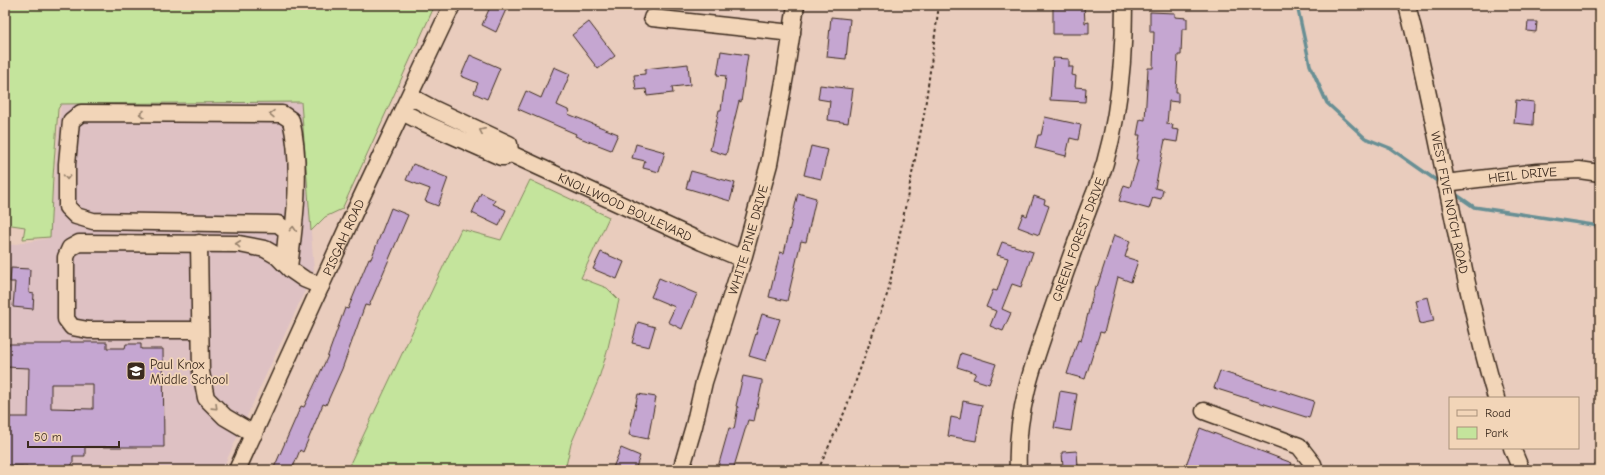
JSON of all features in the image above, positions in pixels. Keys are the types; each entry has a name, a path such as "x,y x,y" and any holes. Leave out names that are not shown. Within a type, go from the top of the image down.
{"street":[{"name":"PISGAH ROAD","path":"237,470 452,5"},
{"name":"WHITE PINE DRIVE","path":"681,470 694,426 704,382 743,259 769,164 796,5"},
{"name":"GREEN FOREST DRIVE","path":"1018,470 1018,433 1026,390 1038,350 1090,205 1098,187 1109,149 1121,73 1124,5"},
{"name":"WEST FIVE NOTCH ROAD","path":"1407,5 1476,324 1496,397"},
{"path":"652,18 792,33"},
{"name":"KNOLLWOOD BOULEVARD","path":"402,112 501,157 505,157 509,153 510,147 508,144 410,96"},
{"path":"81,113 282,114 291,120 296,139 293,234 286,265 287,231 278,224 93,221 76,216 67,207 67,164 70,122 81,113"},
{"name":"KNOLLWOOD BOULEVARD","path":"509,153 702,242 743,259"},
{"name":"HEIL DRIVE","path":"1445,182 1537,172 1579,170 1600,173"},
{"path":"200,330 88,330 72,327 66,319 66,257 70,248 79,243 239,244 265,249 277,256 304,279 321,286"},
{"path":"199,243 201,372 206,398 225,417 254,434"},
{"path":"1204,411 1299,446 1313,464 1315,470"},
{"path":"1512,449 1521,470"}],"path":[{"path":"818,470 845,410 888,292 924,115 939,5"}],"shaded area":[{"name":"Paul Knox Middle School","path":"301,102 314,271 222,470 5,470 5,246 49,238 61,104"}],"green space":[{"path":"5,5 435,5 342,209 325,217 311,231 301,102 61,104 58,109 50,237 23,239 25,227 5,224"},
{"path":"530,180 609,217 581,278 607,288 619,300 607,352 598,381 571,444 565,470 347,470 461,229 501,240"}],"building":[{"path":"491,5 508,5 496,32 482,25"},
{"path":"1053,5 1084,5 1085,23 1089,22 1089,34 1053,34"},
{"path":"1150,12 1175,13 1175,17 1187,18 1187,29 1182,29 1181,55 1178,55 1176,92 1178,92 1178,102 1169,101 1167,124 1173,125 1172,129 1179,130 1177,142 1165,140 1155,188 1163,190 1161,199 1153,197 1149,209 1119,201 1124,185 1130,187 1138,160 1136,159 1140,135 1137,135 1140,119 1145,120 1148,68 1153,68 1154,32 1150,32"},
{"path":"831,17 850,19 846,59 827,57"},
{"path":"589,22 615,56 598,69 572,35"},
{"path":"1528,22 1537,22 1536,32 1527,31"},
{"path":"721,51 748,55 741,102 739,101 726,155 710,150 719,110 721,110 726,76 717,75"},
{"path":"470,55 500,68 487,99 474,93 478,83 461,76"},
{"path":"1053,58 1069,59 1069,67 1073,67 1072,75 1076,76 1075,87 1086,88 1085,102 1050,100"},
{"path":"688,64 690,85 672,87 673,93 647,96 646,89 636,90 634,75 645,74 645,69"},
{"path":"554,67 570,74 557,105 570,111 568,114 618,134 611,150 575,136 576,134 518,109 526,91 541,98"},
{"path":"820,85 853,89 848,123 828,120 830,101 818,99"},
{"path":"1516,100 1534,102 1533,125 1514,123"},
{"path":"1045,117 1081,125 1078,140 1070,138 1066,156 1035,148 1038,135 1041,135"},
{"path":"636,144 665,152 659,172 643,168 645,161 632,158"},
{"path":"811,146 828,150 821,179 804,175"},
{"path":"413,164 448,178 438,206 425,201 430,189 406,180"},
{"path":"691,171 735,183 730,201 686,188"},
{"path":"481,193 495,200 493,204 506,210 499,226 472,213"},
{"path":"798,193 816,198 806,242 801,241 787,301 769,297 780,252 784,253"},
{"path":"1034,196 1045,200 1044,204 1049,206 1039,235 1018,227 1023,214 1027,216"},
{"path":"391,208 408,215 369,306 365,305 342,369 326,405 323,404 303,452 300,450 292,470 273,470 301,406 304,407 327,358 345,308 348,309 369,258 371,259"},
{"path":"1114,235 1130,241 1125,257 1138,261 1131,282 1118,277 1104,333 1100,332 1085,379 1067,374 1078,340 1081,341 1095,286 1097,287"},
{"path":"1002,242 1033,252 1021,287 1012,284 1002,309 1011,313 1003,331 990,326 996,311 986,307 993,290 997,291 1008,258 997,255"},
{"path":"601,252 624,262 617,279 593,269"},
{"path":"11,268 30,269 29,293 34,294 33,309 13,307 15,282 10,282"},
{"path":"659,278 697,294 682,329 668,322 675,307 651,297"},
{"path":"1428,297 1434,321 1420,324 1415,300"},
{"path":"762,314 780,319 766,361 749,356"},
{"path":"638,322 655,327 649,347 632,343"},
{"path":"61,342 107,342 107,348 125,348 126,344 141,344 141,349 163,349 164,447 85,447 85,456 73,456 73,463 68,470 27,470 27,466 5,466 5,417 28,417 29,368 5,367 5,344 61,344","holes":["51,384 93,384 93,409 51,408"]},
{"path":"961,353 996,364 989,384 973,379 976,373 957,367"},
{"path":"1220,371 1314,401 1309,418 1214,388"},
{"path":"743,376 762,380 762,384 754,421 748,420 733,470 727,470 718,467 729,428 734,429 738,407 736,406"},
{"path":"1060,391 1077,394 1071,431 1054,428"},
{"path":"638,394 656,397 648,439 629,435"},
{"path":"963,401 982,405 976,441 948,436 951,417 960,419"},
{"path":"1200,428 1292,463 1289,470 1184,470"},
{"path":"621,448 640,456 635,470 612,470"},
{"path":"1077,451 1078,467 1063,468 1062,452"}],"waterway":[{"path":"1297,5 1310,65 1327,103 1365,138 1390,148 1440,183"},
{"path":"1454,193 1474,207 1593,225 1600,228"}],"place":[{"name":"Paul Knox Middle School","path":"136,371"}]}
